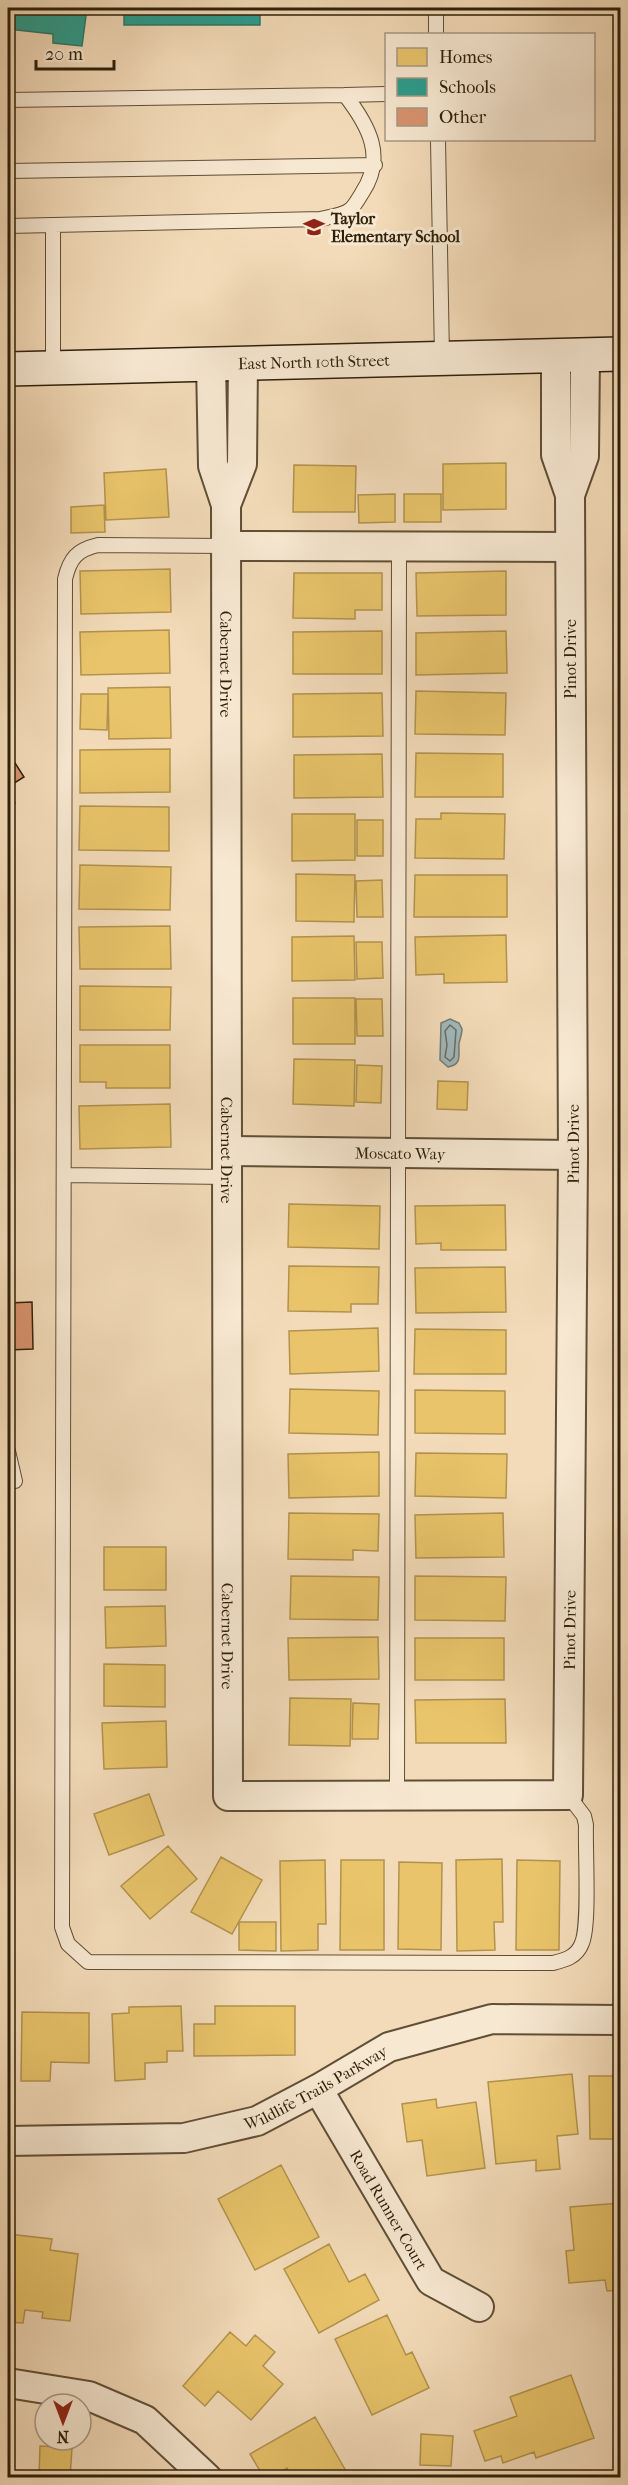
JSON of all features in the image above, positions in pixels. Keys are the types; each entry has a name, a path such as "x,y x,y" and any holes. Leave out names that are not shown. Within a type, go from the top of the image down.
{"main road":[{"name":"East North 10th Street","path":"8,369 621,354"}],"street":[{"name":"Pinot Drive","path":"568,1795 573,1155 570,495 556,455 570,355"},
{"name":"Cabernet Drive","path":"226,505 242,464 243,362"},
{"name":"Cabernet Drive","path":"211,363 213,466 226,505 228,1785 256,1795 397,1795"},
{"path":"226,546 570,547"},
{"name":"Moscato Way","path":"228,1164 399,1153 573,1155"},
{"path":"397,1795 568,1795"},
{"name":"Wildlife Trails Parkway","path":"8,2141 184,2138 257,2121 318,2089 389,2047 492,2019 621,2020"},
{"name":"Road Runner Court","path":"318,2089 431,2281 479,2307"},
{"path":"8,2383 89,2396 145,2420 207,2478"}],"lane":[{"path":"436,8 436,33"},
{"path":"8,100 385,94"},
{"path":"8,225 320,219 351,210 370,181 375,165 374,144 364,120 345,95"},
{"path":"438,141 442,357"},
{"path":"8,171 375,165"},
{"path":"52,225 53,368"},
{"path":"226,546 98,545 81,549 69,562 65,579 62,1927 68,1944 88,1962 553,1963 571,1958 582,1943 584,1924 586,1825 584,1816 568,1795"},
{"path":"397,1795 399,547"},
{"path":"64,1174 228,1164"},
{"path":"8,1451 15,1481"}],"water":[{"path":"450,1019 459,1023 462,1029 458,1061 448,1067 440,1060 441,1023"}],"building: Homes":[{"path":"506,463 506,509 443,510 443,464"},
{"path":"294,465 356,466 355,512 293,512"},
{"path":"166,469 169,517 106,520 104,473"},
{"path":"395,494 395,522 359,523 358,495"},
{"path":"404,494 441,494 441,522 404,522"},
{"path":"104,505 105,532 71,533 71,507"},
{"path":"170,569 171,612 81,614 80,571"},
{"path":"506,571 506,615 417,616 416,573"},
{"path":"294,573 382,573 382,610 355,610 355,619 293,618"},
{"path":"169,630 170,673 81,675 80,632"},
{"path":"382,631 382,674 293,674 293,632"},
{"path":"506,631 507,673 416,675 416,633"},
{"path":"170,687 171,738 109,739 108,688"},
{"path":"416,691 506,693 505,735 415,734"},
{"path":"382,693 383,736 293,737 293,694"},
{"path":"81,694 108,694 107,730 80,729"},
{"path":"170,749 170,792 80,793 80,750"},
{"path":"416,753 503,754 503,797 415,797"},
{"path":"382,754 383,797 294,798 294,755"},
{"path":"80,806 169,807 169,851 79,850"},
{"path":"441,813 505,814 504,859 415,858 416,819 441,819"},
{"path":"292,814 355,814 355,860 292,861"},
{"path":"357,820 383,820 383,856 357,856"},
{"path":"80,865 171,867 170,910 79,909"},
{"path":"296,874 355,875 354,922 296,921"},
{"path":"415,875 507,875 507,917 414,917"},
{"path":"382,880 383,917 357,917 356,881"},
{"path":"170,926 171,969 80,969 79,927"},
{"path":"506,935 507,982 444,983 444,974 416,975 415,937"},
{"path":"354,936 355,980 292,981 292,937"},
{"path":"356,942 382,942 383,978 357,979"},
{"path":"80,986 171,987 170,1030 80,1030"},
{"path":"293,998 355,998 355,1044 293,1044"},
{"path":"356,999 382,999 383,1036 357,1036"},
{"path":"80,1045 170,1045 170,1088 106,1088 106,1082 80,1082"},
{"path":"294,1059 355,1060 354,1106 293,1104"},
{"path":"357,1065 382,1066 381,1103 356,1102"},
{"path":"438,1081 468,1082 467,1110 437,1109"},
{"path":"170,1104 171,1147 80,1149 79,1106"},
{"path":"289,1204 380,1206 379,1249 288,1247"},
{"path":"505,1205 506,1250 441,1250 441,1243 416,1244 415,1206"},
{"path":"289,1266 379,1267 378,1304 351,1304 351,1312 288,1311"},
{"path":"505,1267 506,1312 416,1313 415,1268"},
{"path":"378,1328 379,1371 290,1374 289,1331"},
{"path":"415,1329 506,1330 506,1374 414,1374"},
{"path":"290,1389 379,1391 378,1435 289,1433"},
{"path":"415,1390 505,1391 505,1434 415,1433"},
{"path":"379,1452 379,1496 289,1498 288,1454"},
{"path":"416,1453 507,1454 506,1498 415,1496"},
{"path":"289,1513 379,1514 378,1551 353,1550 353,1560 288,1559"},
{"path":"503,1513 504,1557 416,1558 415,1515"},
{"path":"104,1547 166,1547 166,1590 104,1590"},
{"path":"291,1576 379,1577 378,1620 290,1619"},
{"path":"415,1576 506,1577 505,1621 415,1620"},
{"path":"165,1606 166,1646 106,1648 105,1607"},
{"path":"378,1637 379,1679 289,1680 288,1638"},
{"path":"415,1638 504,1638 504,1680 415,1680"},
{"path":"104,1664 165,1665 165,1707 104,1706"},
{"path":"290,1698 351,1699 350,1746 289,1745"},
{"path":"505,1699 506,1743 416,1743 415,1700"},
{"path":"353,1703 379,1704 378,1739 352,1739"},
{"path":"166,1721 167,1767 104,1769 102,1723"},
{"path":"149,1794 164,1835 109,1855 94,1814"},
{"path":"168,1846 197,1879 150,1919 121,1886"},
{"path":"221,1857 262,1880 232,1934 191,1912"},
{"path":"502,1859 503,1922 494,1922 495,1950 457,1951 456,1860"},
{"path":"325,1860 326,1924 318,1924 318,1950 281,1951 280,1861"},
{"path":"341,1860 384,1860 384,1950 340,1950"},
{"path":"517,1860 560,1861 559,1950 516,1950"},
{"path":"399,1862 442,1863 441,1950 398,1949"},
{"path":"239,1922 276,1922 276,1951 239,1950"},
{"path":"181,2006 183,2051 167,2051 167,2062 145,2063 145,2079 115,2081 112,2014 129,2013 129,2007"},
{"path":"215,2006 295,2006 295,2055 194,2056 194,2024 215,2024"},
{"path":"22,2012 89,2013 89,2063 51,2062 50,2081 21,2081"},
{"path":"572,2074 578,2134 557,2136 560,2169 536,2171 536,2160 496,2164 488,2082"},
{"path":"589,2076 620,2076 620,2157 619,2139 590,2139"},
{"path":"436,2099 437,2108 476,2102 485,2168 427,2176 422,2140 407,2142 402,2104"},
{"path":"281,2165 319,2237 255,2270 218,2199"},
{"path":"620,2203 620,2290 607,2291 605,2280 569,2283 566,2251 574,2250 570,2207"},
{"path":"8,2234 52,2239 50,2250 78,2254 70,2321 42,2318 43,2312 25,2310 23,2323 8,2322"},
{"path":"329,2244 349,2282 365,2274 379,2300 319,2333 284,2269"},
{"path":"387,2315 406,2355 412,2352 429,2388 372,2415 335,2339"},
{"path":"230,2332 246,2346 255,2335 275,2352 263,2366 283,2384 251,2420 218,2391 205,2406 183,2386"},
{"path":"571,2375 594,2438 536,2458 534,2452 503,2463 501,2456 485,2461 474,2431 517,2416 510,2397"},
{"path":"315,2417 350,2478 292,2478 287,2468 270,2478 264,2478 250,2454"},
{"path":"421,2434 453,2436 451,2466 420,2465"},
{"path":"40,2452 72,2452 70,2478 39,2478"}],"building: Schools":[{"path":"8,8 87,8 82,46 53,43 53,34 8,29"},
{"path":"124,8 260,8 260,25 124,25"}],"building: Other":[{"path":"8,752 24,777 8,787"},
{"path":"8,791 15,803 8,808"},
{"path":"32,1302 33,1349 8,1350 8,1303"}],"place":[{"name":"Taylor Elementary School","path":"314,227"}]}
